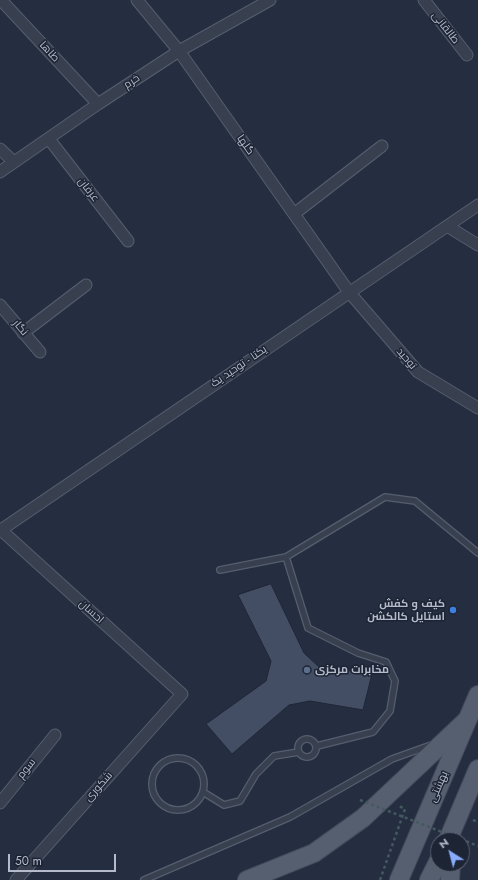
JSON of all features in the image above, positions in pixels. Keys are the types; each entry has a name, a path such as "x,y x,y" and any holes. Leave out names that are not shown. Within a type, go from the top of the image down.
{"main road":[{"name":"بهشتی","path":"399,880 478,695"},
{"path":"247,880 314,853 363,818 468,718"},
{"path":"453,832 478,769"}],"street":[{"name":"طاها","path":"1,0 98,104"},
{"name":"گلها","path":"137,0 179,51 350,292"},
{"name":"خرم","path":"0,172 98,104 179,51 270,0"},
{"name":"طالقانی","path":"424,0 467,55"},
{"name":"عرفان","path":"49,139 128,241"},
{"path":"294,214 382,146"},
{"path":"0,149 14,162"},
{"name":"یکتا - توحید یک","path":"0,529 478,205"},
{"path":"448,226 478,244"},
{"path":"23,332 86,285"},
{"name":"توحید","path":"350,292 418,372 478,408"},
{"name":"نگار","path":"0,304 40,352"},
{"name":"احسان","path":"0,529 182,694"},
{"name":"شکوری","path":"16,880 182,694"},
{"name":"سوم","path":"0,802 55,735"}],"lane":[{"path":"220,570 286,557 385,497 415,501 478,553"},
{"path":"286,557 308,628 358,653 386,662 395,681 390,711 373,732 317,746"},
{"path":"144,880 290,817 392,759 446,739"},
{"path":"305,740 311,740 317,746 316,753 312,757 305,758 300,754 298,749 300,743 305,740"},
{"path":"203,792 224,805 240,801 256,774 274,756 299,752"},
{"path":"176,758 185,759 192,762 199,768 203,776 203,792 199,800 192,806 184,810 171,809 160,803 155,796 152,788 152,780 155,771 161,764 176,758"}],"path":[{"path":"380,880 405,809 383,798"},
{"path":"360,800 478,846"}],"building":[{"name":"مخابرات مرکزی","path":"271,584 304,653 318,666 372,674 363,710 310,701 289,705 232,754 206,724 266,681 271,661 238,595"}],"place":[{"name":"کیف و کفش استایل کالکشن","path":"453,610"},
{"name":"مخابرات مرکزی","path":"307,670"}]}
